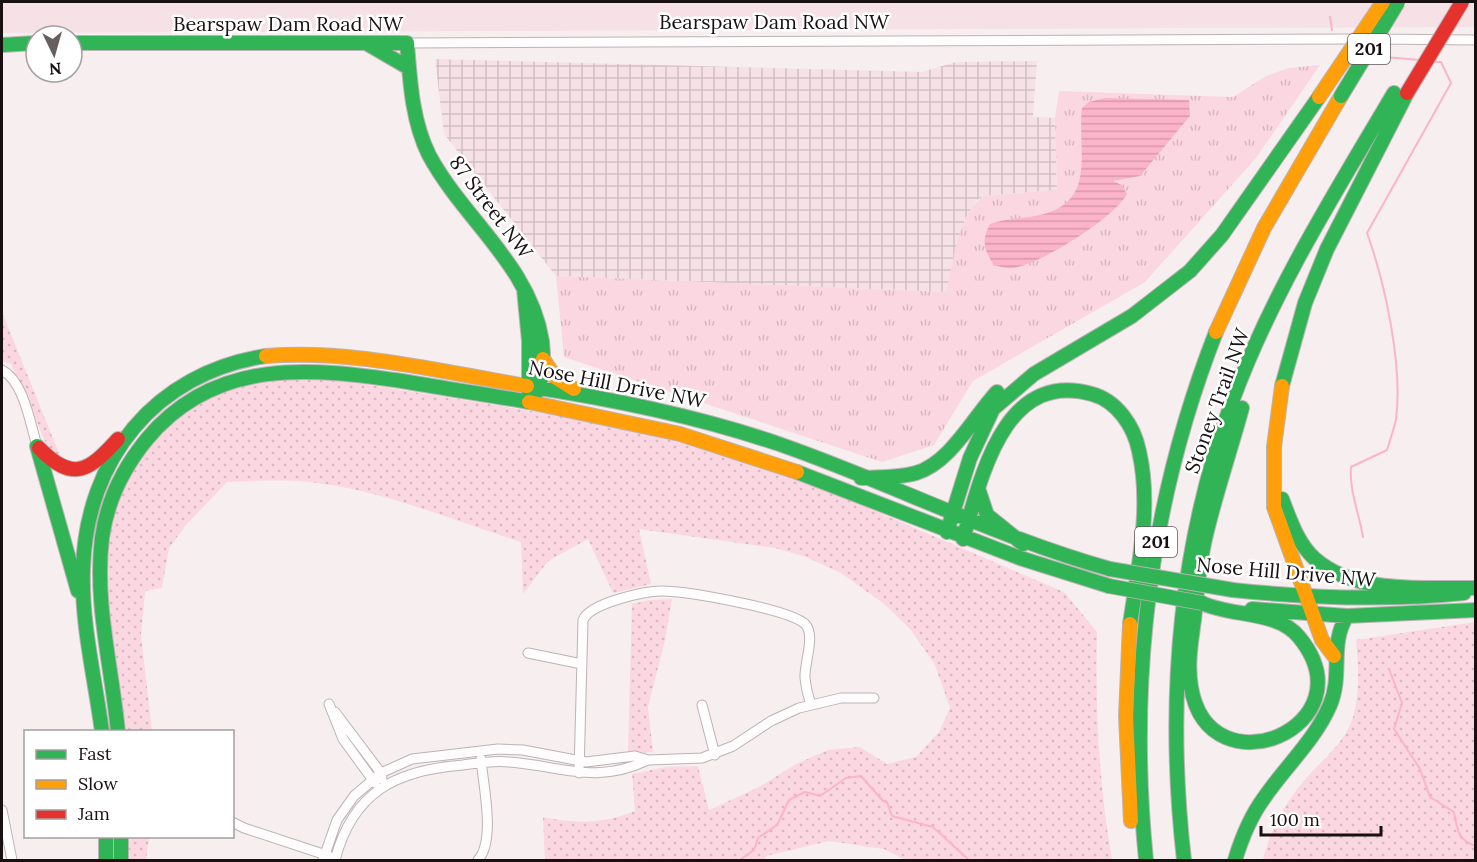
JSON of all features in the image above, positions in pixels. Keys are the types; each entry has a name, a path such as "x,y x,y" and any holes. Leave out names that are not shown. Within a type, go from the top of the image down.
{"main road":[{"path":"946,532 970,458 993,410 1034,375 1132,316 1190,271 1222,235 1383,2"},
{"name":"Stoney Trail NW","path":"1146,861 1140,804 1139,710 1142,644 1157,535 1181,435 1223,311 1257,240 1398,2"},
{"name":"Stoney Trail NW","path":"1184,861 1174,747 1175,702 1191,551 1209,472 1234,398 1278,299 1308,241 1400,93 1449,2"},
{"path":"1334,656 1322,640 1274,507 1274,447 1282,385 1305,303 1400,93 1462,2"},
{"name":"Bearspaw Dam Road NW","path":"84,43 407,44"},
{"path":"365,43 409,68"},
{"path":"2,45 24,44"},
{"name":"87 Street NW","path":"407,44 418,127 428,154 442,176 509,261 535,304 540,321 543,359 533,387 531,402"},
{"name":"87 Street NW","path":"524,289 522,300 533,387"},
{"path":"1230,610 1282,625 1297,635 1313,656 1317,674 1315,699 1300,725 1287,736 1272,742 1254,744 1237,742 1212,728 1203,718 1193,696 1190,665 1205,540 1243,405 1268,339 1278,299"},
{"path":"861,478 909,477 933,469 958,442 981,408 1013,377 1032,366 1090,343"},
{"name":"Nose Hill Drive NW","path":"102,730 96,676 82,604 83,550 90,515 100,484 134,425 181,387 205,375 249,360 280,355 336,357 581,393 639,404 728,428 801,452 1023,544 1110,569 1233,590 1308,597 1382,600 1476,590"},
{"path":"543,359 558,380 581,393"},
{"name":"Nose Hill Drive NW","path":"118,730 100,583 103,532 108,509 125,470 155,430 185,404 225,383 286,371 368,378 531,402 636,422 696,439 819,480 963,539 1026,562 1109,586 1203,603 1214,611 1347,616 1476,610"},
{"path":"963,539 992,450 1002,430 1025,405 1035,398 1059,392 1087,392 1115,406 1132,426 1142,455 1144,472 1127,651 1125,720 1135,861"},
{"path":"37,446 57,466 68,471 81,471 96,463 118,438 134,425"},
{"path":"37,446 82,604"},
{"path":"1274,447 1285,508 1297,536 1316,561 1343,576 1355,579 1476,590"},
{"path":"979,491 987,515 1023,544"},
{"path":"1235,861 1239,841 1258,803 1312,739 1331,702 1335,684 1334,656 1338,629 1347,616"},
{"path":"106,838 106,861"},
{"path":"121,838 121,861"}],"street":[{"name":"Bearspaw Dam Road NW","path":"407,44 1476,40"},
{"path":"2,370 8,374 17,387 37,446"},
{"path":"579,773 583,624 590,610 641,594 675,592 765,609 803,622 808,628 810,638 805,670 811,704"},
{"path":"528,653 582,664"},
{"path":"324,858 337,820 354,796 381,773 422,756 516,749 579,762 635,756 648,760 690,760 715,755 771,721 811,704 841,698 874,698"},
{"path":"329,704 381,773 383,787 371,780 343,739 329,704"},
{"path":"702,705 715,755"},
{"path":"478,861 484,854 488,839 480,750"},
{"path":"234,823 324,858 336,860 351,821 368,800 399,777 425,768 506,761 579,773 620,769 648,760"},
{"path":"2,810 12,861"}],"shaded area":[{"path":"2,2 1475,2 1476,27 84,33 84,24 24,24 24,33 2,33"},
{"path":"435,59 922,72 956,62 1037,61 1033,117 1055,118 1057,190 985,196 977,200 965,219 946,292 556,276 444,134"},
{"path":"1105,98 1189,100 1190,116 1140,176 1113,181 1122,185 1127,194 1092,227 1040,259 1010,268 994,265 985,245 985,235 990,224 1040,215 1058,208 1070,199 1081,173 1082,108 1089,102"}],"green space":[{"path":"1320,65 1256,158 1145,282 973,381 934,445 882,462 564,357 556,276 946,292 958,239 976,203 985,196 1057,190 1055,118 1059,91 1233,97 1266,76 1289,68"},
{"path":"2,312 63,463 51,455 11,364 2,361"},
{"path":"300,377 364,384 618,425 742,458 805,481 1064,592 1097,632 1099,747 1112,860 905,860 884,849 829,841 766,856 765,860 545,860 543,817 589,822 635,811 632,774 666,767 698,766 709,810 759,787 796,764 828,750 860,747 887,764 916,757 939,732 950,708 935,665 911,630 883,603 841,573 806,557 775,548 639,529 651,584 613,593 588,539 548,561 523,594 521,542 395,500 318,483 227,482 186,525 169,548 162,588 145,591 141,635 152,730 125,730 107,609 106,560 113,512 136,465 170,425 191,409 214,396 238,386"},
{"path":"672,599 665,640 648,707 653,752 628,753 632,604"},
{"path":"1475,622 1475,860 1263,860 1273,830 1289,801 1302,783 1341,741 1352,721 1358,683 1356,640"},
{"path":"129,838 149,838 146,860 129,860"}],"waterway":[{"path":"1330,17 1332,30"},
{"path":"1374,56 1419,60"},
{"path":"1363,537 1353,493 1351,467 1387,450 1396,419 1398,398 1391,325 1367,233 1451,83 1441,62 1434,62"},
{"path":"1389,669 1402,703 1394,729 1420,769 1430,797 1454,812 1462,838 1476,846"},
{"path":"740,860 754,850 758,838 777,825 789,800 805,792 820,796 846,778 861,776 883,801 887,802 892,816 933,827 969,860"}],"traffic: fast":[{"path":"1341,96 1398,2"},
{"path":"84,43 407,43 415,115 429,155 443,179 510,266 535,314 542,341 543,362 542,375 535,395"},
{"path":"366,43 409,68"},
{"path":"2,45 24,44"},
{"path":"1184,860 1176,742 1181,626 1189,569 1214,455 1233,399 1267,319 1307,242 1394,93"},
{"path":"1282,386 1305,303 1327,249 1407,93"},
{"path":"947,532 970,458 993,409 1034,374 1132,316 1190,271 1222,235 1319,97"},
{"path":"524,289 529,341 529,394"},
{"path":"1146,860 1141,793 1140,725 1143,658 1150,592 1160,526 1175,460 1193,396 1216,332"},
{"path":"102,730 86,630 83,589 87,529 97,492 113,458 134,428 160,402 191,381 226,366 266,356"},
{"path":"118,730 100,586 104,524 112,498 131,461 147,439 174,412 204,393 235,381 268,374 302,372 372,377 529,402"},
{"path":"527,386 654,409 748,434 821,459 985,526 1110,569"},
{"path":"963,539 988,460 1001,435 1017,413 1037,398 1062,391 1101,397 1117,409 1129,424 1137,442 1143,472 1144,516 1130,624"},
{"path":"861,478 903,476 928,468 950,450 997,392"},
{"path":"1202,603 1279,622 1299,637 1316,669 1315,698 1302,720 1279,736 1252,742 1226,737 1204,720 1191,687 1190,654 1203,549 1213,506 1242,408"},
{"path":"37,446 78,591"},
{"path":"797,472 1020,558 1109,586"},
{"path":"979,491 987,515 1023,544"},
{"path":"1282,499 1304,546 1315,559 1332,571 1350,579 1392,587 1476,588"},
{"path":"1110,569 1233,590"},
{"path":"1109,586 1202,603"},
{"path":"1233,590 1348,598 1464,593"},
{"path":"1252,609 1347,616 1476,610"},
{"path":"1235,860 1255,812 1316,730 1330,705 1336,682 1339,638 1347,616"},
{"path":"106,838 106,860"},
{"path":"121,838 121,860"}],"traffic: slow":[{"path":"1319,97 1383,2"},
{"path":"1216,332 1264,228 1341,96"},
{"path":"266,356 299,355 364,359 527,386"},
{"path":"543,359 555,377 574,389"},
{"path":"1282,386 1274,447 1274,507 1322,640 1334,656"},
{"path":"529,402 680,434 797,472"},
{"path":"1130,624 1126,716 1131,821"}],"traffic: jam":[{"path":"1407,93 1462,2"},
{"path":"39,448 62,466 80,469 98,459 118,439"}]}
